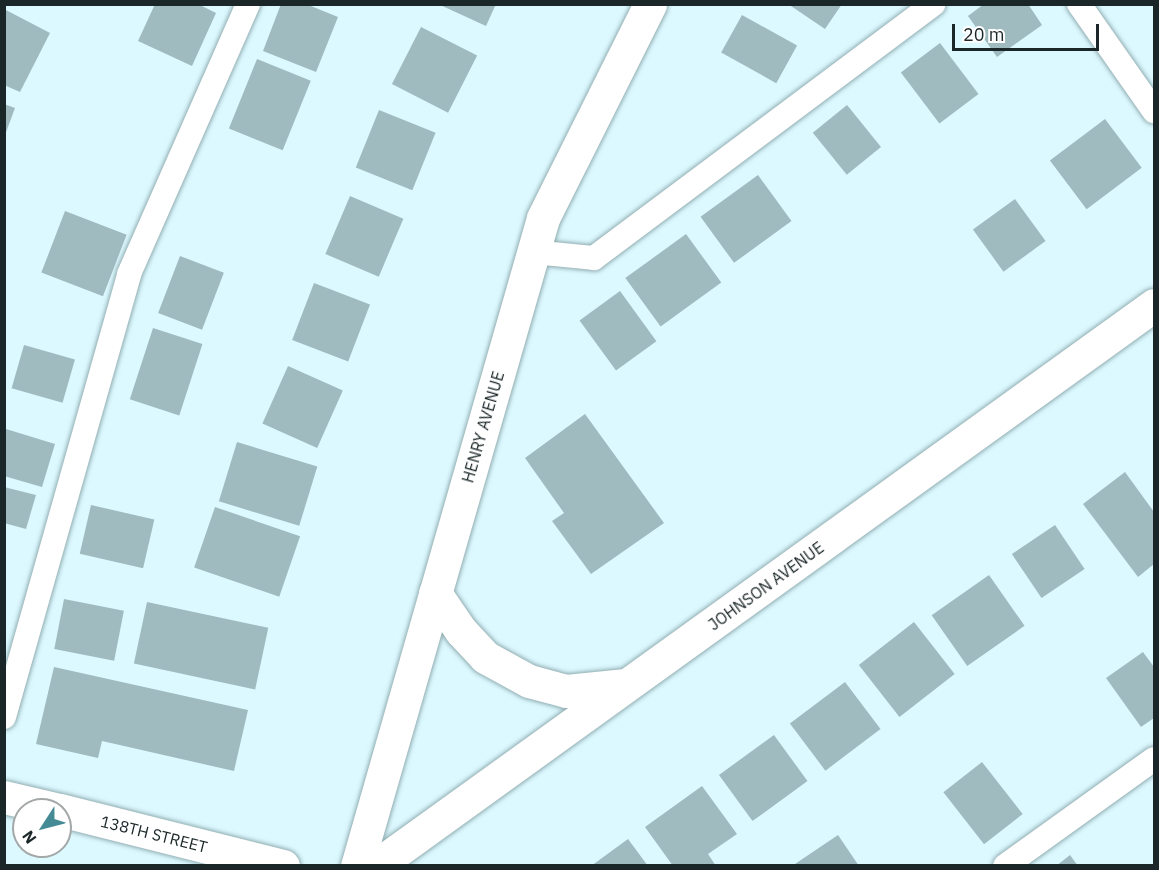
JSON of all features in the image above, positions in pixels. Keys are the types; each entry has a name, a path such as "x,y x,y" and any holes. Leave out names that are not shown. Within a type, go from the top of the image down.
{"street":[{"name":"HENRY AVENUE","path":"357,866 543,218 650,4"},
{"name":"JOHNSON AVENUE","path":"376,866 1155,305"},
{"path":"435,594 461,631 485,657 529,681 566,691 627,685"},
{"name":"138TH STREET","path":"72,813 283,866"}],"lane":[{"path":"4,717 129,274 248,4"},
{"path":"534,252 594,258 933,4"},
{"path":"1079,4 1155,111"},
{"path":"1005,866 1155,759"}],"building":[{"path":"155,4 198,4 216,13 192,66 138,41"},
{"path":"281,4 306,4 338,17 316,72 263,51"},
{"path":"438,4 496,4 486,26"},
{"path":"788,4 842,4 825,29"},
{"path":"984,4 1028,4 1042,25 997,57 968,16"},
{"path":"4,9 50,33 20,92 4,85"},
{"path":"742,15 797,46 776,83 721,53"},
{"path":"421,27 477,56 448,113 392,84"},
{"path":"940,43 979,94 939,124 901,72"},
{"path":"257,59 311,81 283,150 229,129"},
{"path":"4,104 15,108 5,135 4,135"},
{"path":"847,105 881,147 847,175 813,133"},
{"path":"379,110 436,133 412,190 356,167"},
{"path":"1105,119 1142,168 1087,209 1050,161"},
{"path":"758,175 792,221 734,263 701,217"},
{"path":"350,196 403,219 379,277 325,254"},
{"path":"1015,199 1046,241 1003,272 973,230"},
{"path":"65,211 127,235 103,296 41,273"},
{"path":"686,234 721,283 661,327 625,278"},
{"path":"180,256 224,273 202,330 158,313"},
{"path":"314,283 370,305 348,361 292,340"},
{"path":"620,291 656,341 616,371 580,320"},
{"path":"153,328 202,344 179,415 130,399"},
{"path":"24,345 75,360 63,403 12,388"},
{"path":"288,366 343,390 317,448 262,424"},
{"path":"585,414 664,523 591,574 552,521 564,513 525,458"},
{"path":"6,429 55,444 42,487 4,476"},
{"path":"237,442 317,467 299,526 219,501"},
{"path":"1125,472 1154,512 1154,564 1138,577 1083,504"},
{"path":"4,487 36,495 26,529 4,523"},
{"path":"91,505 154,520 143,568 80,554"},
{"path":"215,507 300,536 279,597 194,568"},
{"path":"1055,525 1085,569 1042,598 1012,554"},
{"path":"989,575 1025,626 967,666 932,615"},
{"path":"64,599 124,611 114,661 54,649"},
{"path":"147,602 268,628 255,689 134,664"},
{"path":"914,622 955,674 899,717 859,665"},
{"path":"1143,652 1154,667 1154,718 1141,727 1106,678"},
{"path":"54,667 248,710 234,771 102,741 98,758 36,744"},
{"path":"845,682 881,729 825,771 790,724"},
{"path":"774,735 808,781 752,821 719,775"},
{"path":"982,762 1023,814 984,844 943,792"},
{"path":"702,786 737,834 708,854 716,866 673,866 645,827"},
{"path":"838,835 859,866 797,866 795,864"},
{"path":"628,839 648,866 591,866"},
{"path":"1070,855 1078,866 1056,866"}]}
